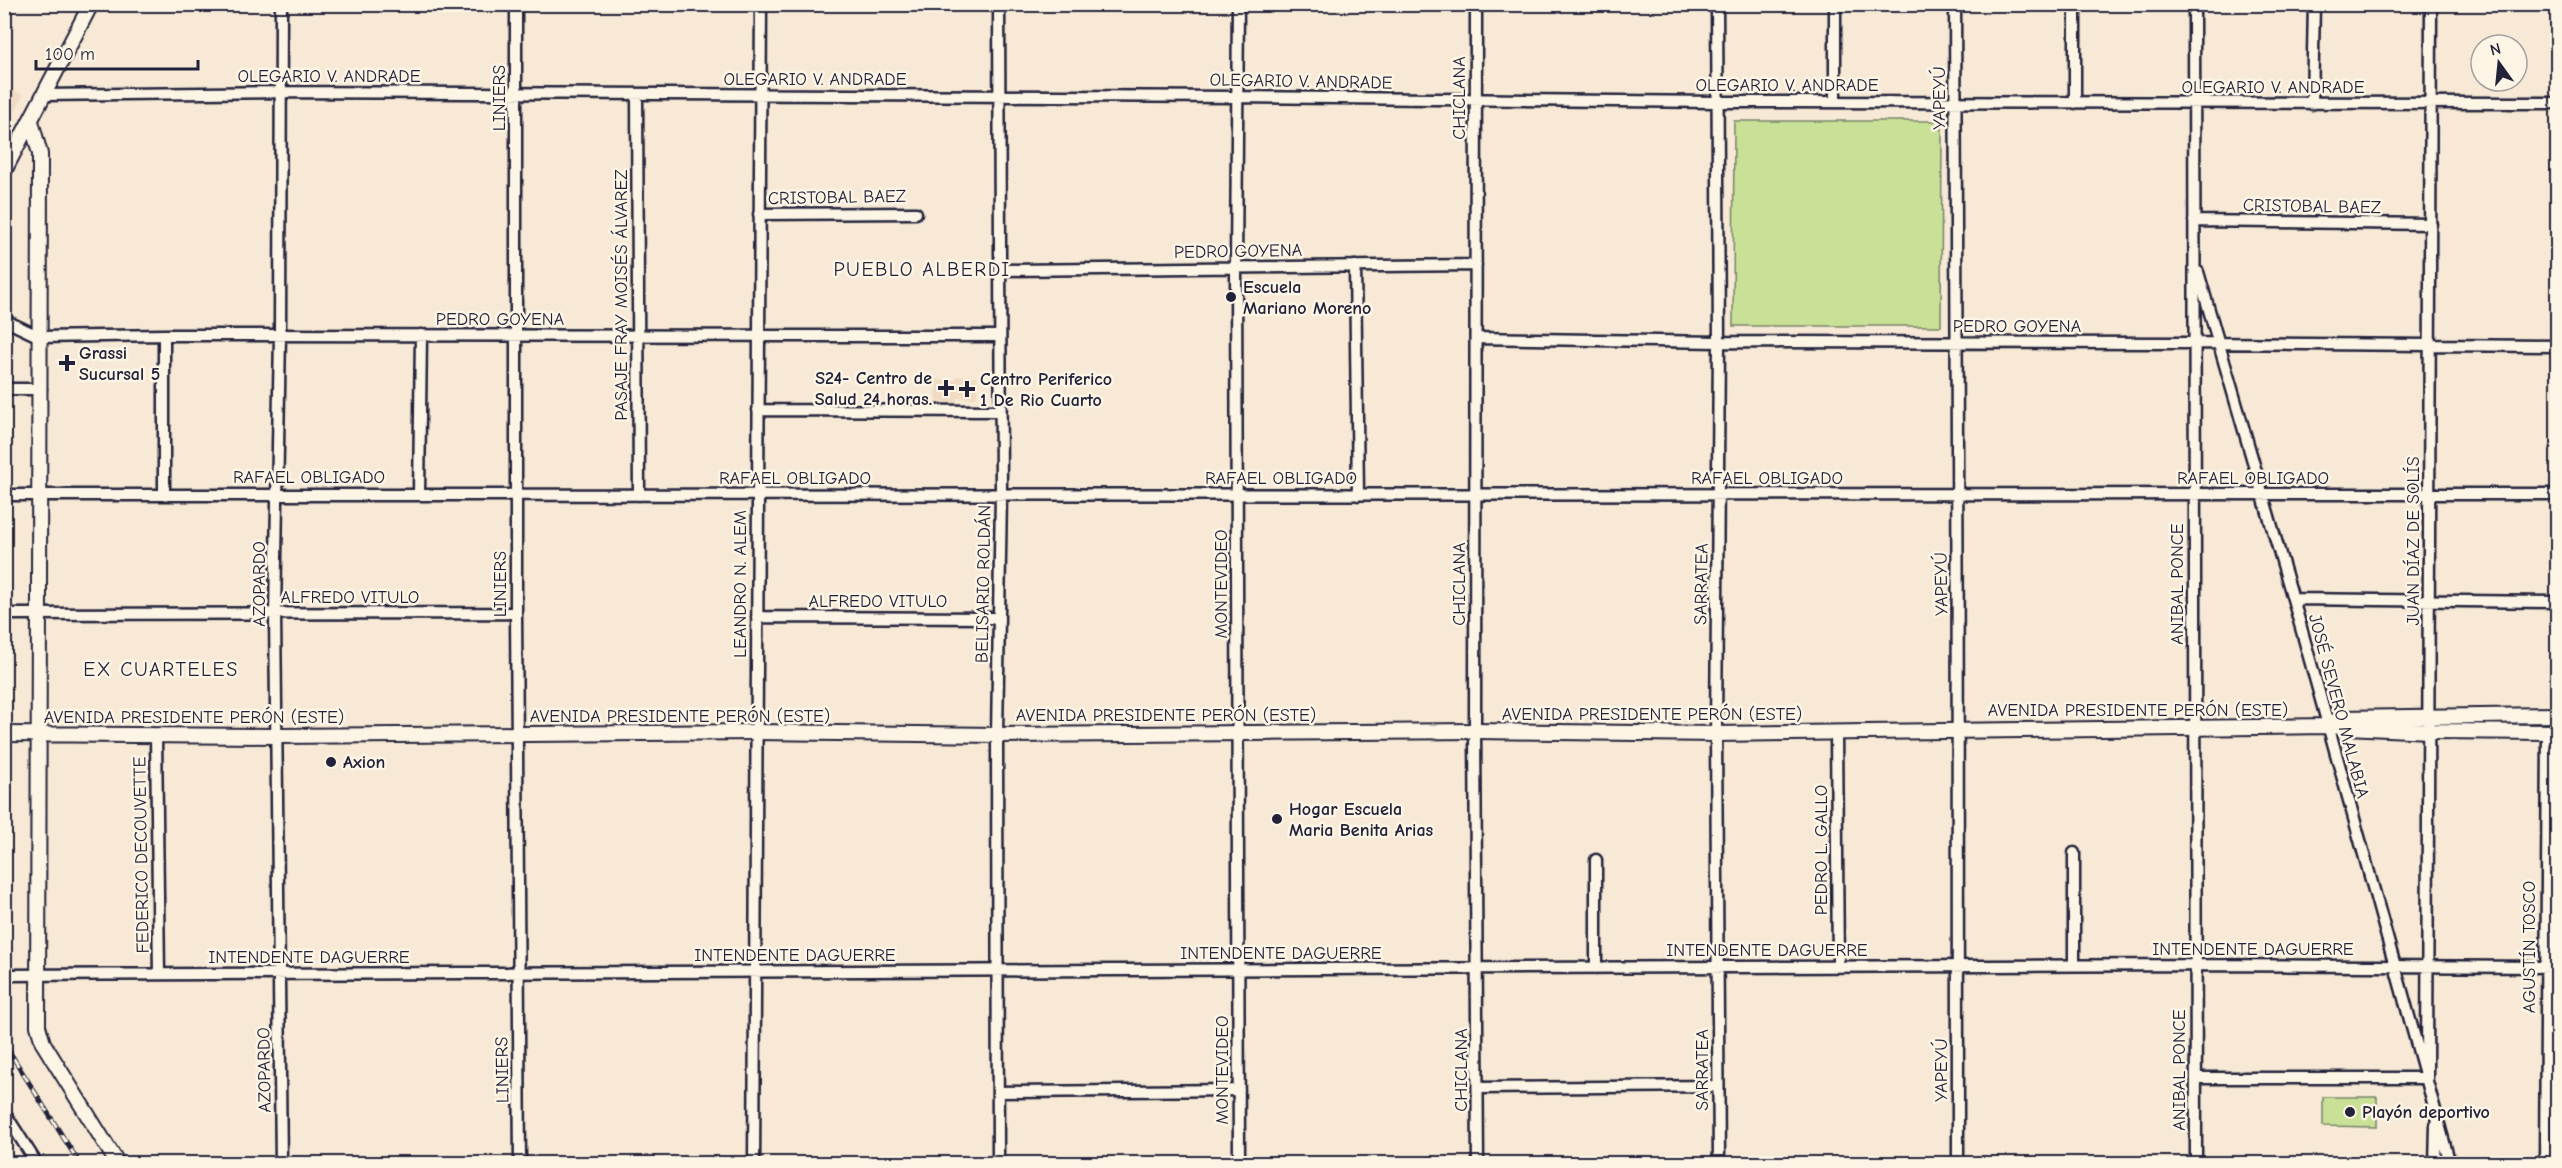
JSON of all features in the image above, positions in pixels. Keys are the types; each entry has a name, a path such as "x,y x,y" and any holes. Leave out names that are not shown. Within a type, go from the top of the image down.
{"main road":[{"path":"4,171 91,4"},
{"path":"31,121 40,154 41,614 38,1026 43,1043 118,1164"},
{"name":"AVENIDA PRESIDENTE PERÓN (ESTE)","path":"2327,726 2340,718 2558,715"},
{"name":"AVENIDA PRESIDENTE PERÓN (ESTE)","path":"4,734 277,736 756,732 997,735 1475,731 1716,734 2327,726 2429,731 2553,732"}],"street":[{"name":"AZOPARDO","path":"280,4 280,335 275,614 281,1164"},
{"name":"LINIERS","path":"516,4 516,613 520,1164"},
{"name":"LEANDRO N. ALEM","path":"754,1164 761,4"},
{"name":"BELISARIO ROLDÁN","path":"998,1164 997,735 1001,495 999,4"},
{"name":"MONTEVIDEO","path":"1238,4 1236,267 1239,1164"},
{"name":"CHICLANA","path":"1476,4 1475,731 1478,1164"},
{"name":"SARRATEA","path":"1717,4 1719,342 1716,734 1719,1164"},
{"path":"1835,4 1835,101"},
{"name":"YAPEYÚ","path":"1955,4 1959,730 1958,1164"},
{"path":"2075,103 2076,4"},
{"name":"ANIBAL PONCE","path":"2194,4 2196,1164"},
{"path":"2312,104 2314,4"},
{"name":"JUAN DÍAZ DE SOLÍS","path":"2427,1078 2431,4"},
{"name":"OLEGARIO V. ANDRADE","path":"44,95 281,92 1238,96 1717,102 2558,103"},
{"name":"PASAJE FRAY MOISÉS ÁLVAREZ","path":"637,95 639,495"},
{"name":"CRISTOBAL BAEZ","path":"759,214 916,213"},
{"name":"CRISTOBAL BAEZ","path":"2194,220 2431,224"},
{"name":"JOSÉ SEVERO MALABIA","path":"2194,258 2293,599 2450,1164"},
{"name":"PEDRO GOYENA","path":"1000,270 1476,265"},
{"path":"1355,266 1358,495"},
{"name":"PEDRO GOYENA","path":"4,320 40,337 164,335 1000,336"},
{"path":"164,335 164,495"},
{"path":"418,494 421,335"},
{"name":"PEDRO GOYENA","path":"1476,338 1719,342 2558,346"},
{"path":"4,389 41,389"},
{"path":"758,410 1000,411"},
{"name":"RAFAEL OBLIGADO","path":"4,495 2558,494"},
{"path":"2293,599 2558,602"},
{"name":"ALFREDO VITULO","path":"4,614 516,613"},
{"name":"ALFREDO VITULO","path":"757,616 999,618"},
{"name":"PEDRO L. GALLO","path":"1836,732 1838,967"},
{"name":"AGUSTÍN TOSCO","path":"2545,1164 2545,967 2553,732"},
{"name":"FEDERICO DECOUVETTE","path":"156,736 159,974"},
{"path":"2074,854 2074,965"},
{"path":"1596,860 1596,968"},
{"name":"INTENDENTE DAGUERRE","path":"4,975 2074,965 2558,967"},
{"path":"2196,1078 2427,1078"},
{"path":"1478,1088 1719,1086"},
{"path":"998,1092 1239,1090"},
{"path":"2435,1164 2436,1110"},
{"path":"4,1112 37,1164"}],"shaded area":[{"path":"5,86 23,95 5,132"},
{"path":"956,376 977,376 977,398 957,398 957,403 937,402 936,380 956,380"}],"green space":[{"path":"1734,121 1942,121 1941,326 1733,326"},
{"name":"Playón deportivo","path":"2323,1097 2377,1097 2377,1127 2323,1126"}],"railway":[{"path":"4,1043 80,1164"}],"place":[{"name":"Escuela Mariano Moreno","path":"1231,297"},
{"name":"Grassi Sucursal 5","path":"67,363"},
{"name":"S24- Centro de Salud 24 horas.","path":"946,388"},
{"name":"Centro Periferico 1 De Rio Cuarto","path":"967,389"},
{"name":"Axion","path":"331,762"},
{"name":"Hogar Escuela Maria Benita Arias","path":"1277,819"},
{"name":"Playón deportivo","path":"2350,1112"}],"district":[{"name":"PUEBLO ALBERDI","path":"922,269"},
{"name":"EX CUARTELES","path":"161,669"}]}
